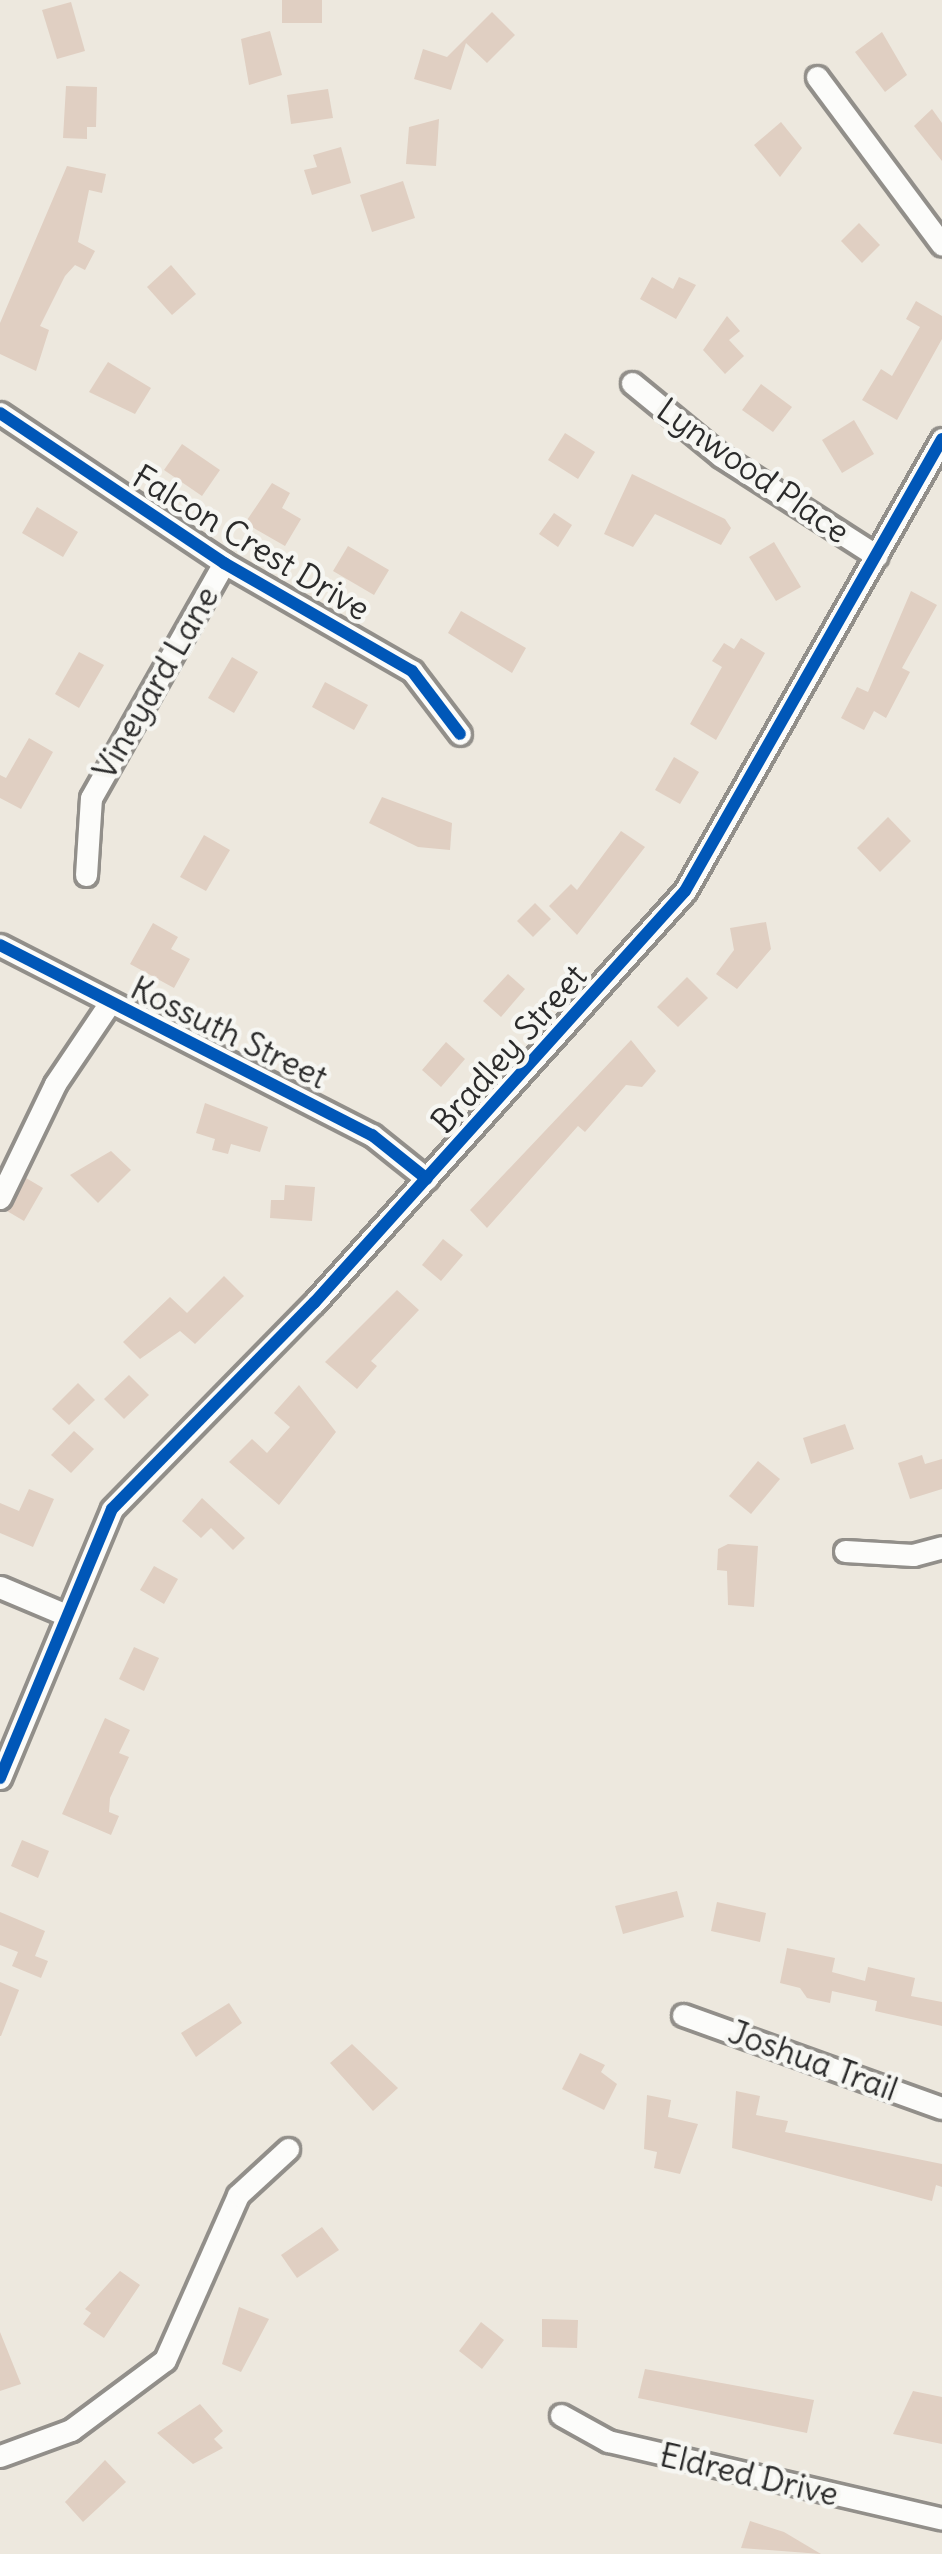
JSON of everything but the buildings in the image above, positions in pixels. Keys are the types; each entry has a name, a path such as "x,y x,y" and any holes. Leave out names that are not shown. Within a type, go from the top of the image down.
{"street":[{"path":"818,77 942,244"},
{"name":"Lynwood Place","path":"632,382 721,456 877,556"},
{"name":"Falcon Crest Drive","path":"0,413 224,563 412,670 460,734"},
{"name":"Bradley Street","path":"0,1778 96,1538 134,1480 273,1346 695,878 942,440"},
{"name":"Vineyard Lane","path":"86,875 92,798 224,563"},
{"name":"Kossuth Street","path":"0,945 373,1135 427,1179"},
{"path":"0,1198 56,1084 109,1004"},
{"path":"845,1551 913,1555 942,1547"},
{"path":"0,1587 64,1614"},
{"name":"Joshua Trail","path":"683,2015 942,2108"},
{"path":"0,2456 71,2430 165,2360 238,2195 288,2149"},
{"name":"Eldred Drive","path":"561,2415 628,2446 942,2519"}],"cycle path":[{"path":"0,413 224,563 412,671 460,734"},
{"path":"0,1778 112,1509 314,1303 685,891 942,439"},
{"path":"0,945 372,1135 427,1179"}]}
